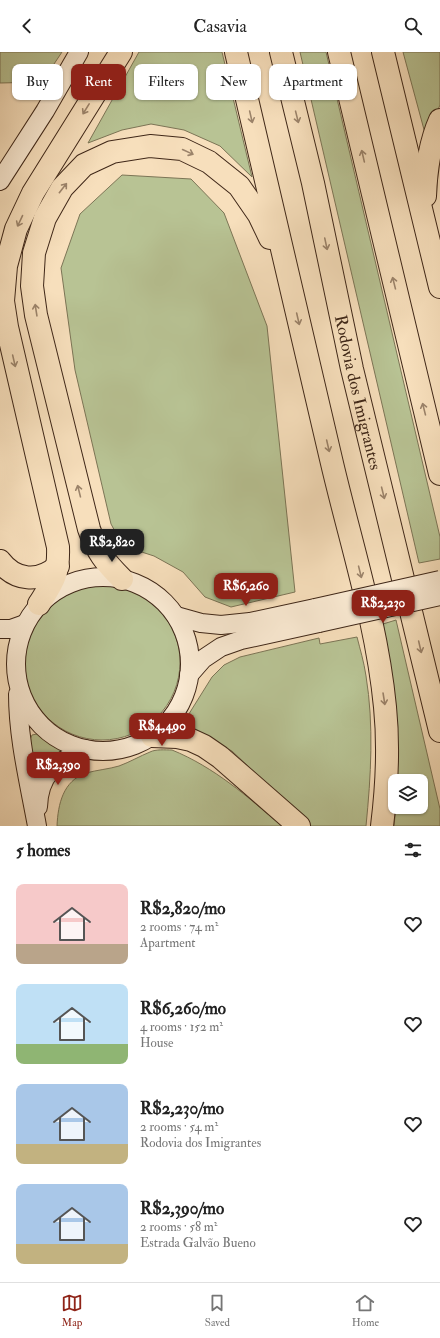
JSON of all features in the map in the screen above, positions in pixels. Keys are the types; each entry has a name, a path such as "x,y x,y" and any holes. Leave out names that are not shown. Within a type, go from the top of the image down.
{"highway":[{"path":"39,604 57,574 58,547 6,327 3,301 6,266 16,229 33,193 121,52"},
{"path":"236,52 289,281 362,580 376,649 385,707 387,747 387,782 382,826"},
{"name":"Rodovia dos Imigrantes","path":"281,52 313,183 352,370 440,731"},
{"path":"339,52 440,474"},
{"path":"383,52 440,286"},
{"path":"424,220 426,173 430,149 440,120"},
{"path":"122,579 103,560 89,529 36,314 32,286 34,253 45,218 62,188 84,165 112,152 150,146 182,149 209,162 239,186 259,214 289,281"},
{"path":"0,560 4,566 18,576 30,578 48,574 58,566"},
{"path":"152,736 177,737 191,740 204,746 220,757 299,826"}],"main road":[{"path":"0,181 45,111 79,52"},
{"path":"18,685 27,706 42,726 64,741 85,749 98,750 123,748 136,744 152,736 166,724 177,709 185,693 189,675 190,658 188,644 176,616 157,596 139,585 122,579 99,577 77,581 57,590 39,604 25,624 17,649 16,669 18,685 18,712 22,747 37,826"},
{"path":"189,675 203,659 221,647 317,616 440,580"},
{"path":"176,616 201,623 221,626 317,616 440,596"},
{"path":"0,630 11,629 25,624"},
{"path":"0,630 17,649"},
{"path":"37,826 40,788 48,773 62,760 85,749"}],"green space":[{"path":"0,52 62,52 54,64 12,64 12,83 0,83"},
{"path":"139,52 222,52 225,64 206,64 206,100 234,100 252,177 220,146 184,130 151,124 122,130 88,143 112,100 126,100 126,75"},
{"path":"300,52 326,52 329,64 303,64"},
{"path":"403,52 440,52 440,105 426,137"},
{"path":"311,100 337,100 440,537 440,559 419,563"},
{"path":"122,175 191,179 224,213 267,326 295,592 231,607 205,597 183,572 154,556 123,546 111,524 75,370 61,268 80,214"},
{"path":"94,584 110,584 125,587 139,593 152,601 163,612 177,639 180,662 179,677 171,699 163,712 152,723 125,737 110,740 94,740 79,737 65,731 52,723 41,712 27,685 24,670 24,654 27,639 33,625 41,612 52,601 79,587"},
{"path":"396,620 440,809 440,826 394,826 395,814 428,814 428,774 397,774 397,722 390,663 383,624"},
{"path":"357,637 369,694 371,732 366,826 311,826 232,751 188,730 182,725 212,677 224,665 240,657 319,638 320,644"},
{"path":"37,734 55,747 68,752 36,784 29,742 32,735"},
{"path":"172,750 216,774 282,826 57,826 63,794 67,787 78,777 86,773 119,766 152,751"}]}
